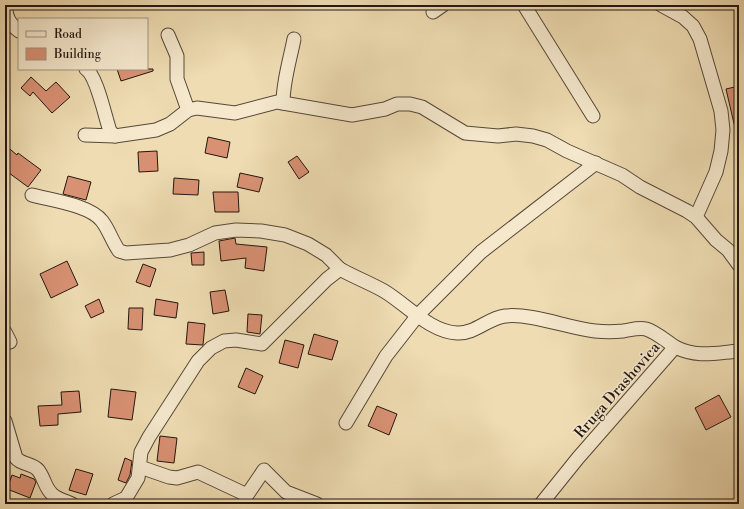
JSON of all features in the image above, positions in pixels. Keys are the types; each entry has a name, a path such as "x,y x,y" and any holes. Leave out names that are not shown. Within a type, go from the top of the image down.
{"street":[{"path":"6,5 6,15 10,22 18,30"},
{"path":"524,5 594,116"},
{"path":"661,5 683,17 693,26 700,39 721,111 723,130 721,151 716,172 696,217"},
{"path":"168,35 177,56 177,79 188,110"},
{"path":"283,103 284,81 294,39"},
{"path":"87,70 90,72 95,83 110,131 115,136"},
{"path":"85,135 115,136 156,130 170,124 188,110 197,108 235,113 276,102 352,115 385,109 398,104 410,104 433,112 465,133 498,136 516,134 533,136 547,140 567,151 622,175 640,187 696,217 716,240 728,250 739,265"},
{"path":"346,423 386,356 418,315 481,252 596,163"},
{"path":"32,195 77,206 92,212 101,219 119,251 126,253 170,250 189,245 215,233 236,230 261,231 285,235 308,244 326,255 340,270 383,290 418,315 443,330 456,333 468,332 489,321 505,316 522,316 592,331 625,331 637,328 648,330 674,348"},
{"path":"113,504 126,501 138,478 141,452 198,360 211,348 224,341 236,340 262,344 327,279 340,270"},
{"name":"Rruga Drashovica","path":"541,504 574,462 674,348 684,352 696,354 739,351"},
{"path":"5,421 16,458 19,462 33,466 38,470 52,495 72,504"},
{"path":"140,467 177,478 198,472 247,495 264,470 286,492 316,504"}],"building":[{"path":"153,69 153,71 121,81 117,70"},
{"path":"31,77 46,91 56,82 70,97 52,113 33,92 30,96 21,88"},
{"path":"739,86 739,128 735,128 726,89"},
{"path":"208,137 230,142 227,158 205,153"},
{"path":"5,145 17,155 18,153 41,170 28,187 5,170"},
{"path":"157,151 158,171 139,172 138,152"},
{"path":"297,156 309,172 299,179 288,162"},
{"path":"240,173 263,178 259,192 237,187"},
{"path":"68,176 91,182 86,200 63,194"},
{"path":"174,178 199,180 198,195 173,194"},
{"path":"213,192 238,192 239,212 215,212"},
{"path":"235,238 236,244 267,247 264,271 245,268 246,258 221,261 219,241"},
{"path":"204,252 204,265 192,265 191,253"},
{"path":"67,261 78,285 51,298 40,274"},
{"path":"143,264 156,269 150,287 136,282"},
{"path":"225,290 229,311 213,314 210,292"},
{"path":"99,299 104,312 91,318 85,306"},
{"path":"156,299 178,303 176,318 154,315"},
{"path":"129,308 143,308 142,330 128,329"},
{"path":"248,314 262,315 260,334 247,332"},
{"path":"188,322 205,324 203,345 186,344"},
{"path":"314,334 338,341 332,360 308,354"},
{"path":"285,340 304,345 298,368 279,363"},
{"path":"246,368 263,376 255,394 238,387"},
{"path":"111,389 136,392 132,420 108,417"},
{"path":"79,391 81,412 58,414 58,425 40,426 38,406 62,405 61,392"},
{"path":"719,395 731,417 706,430 695,408"},
{"path":"377,406 397,414 389,435 368,426"},
{"path":"160,436 177,438 174,463 157,461"},
{"path":"125,458 132,461 130,475 126,483 118,480"},
{"path":"76,469 93,474 86,495 69,490"},
{"path":"21,474 34,479 36,482 30,498 7,489 12,475 20,478"}]}
